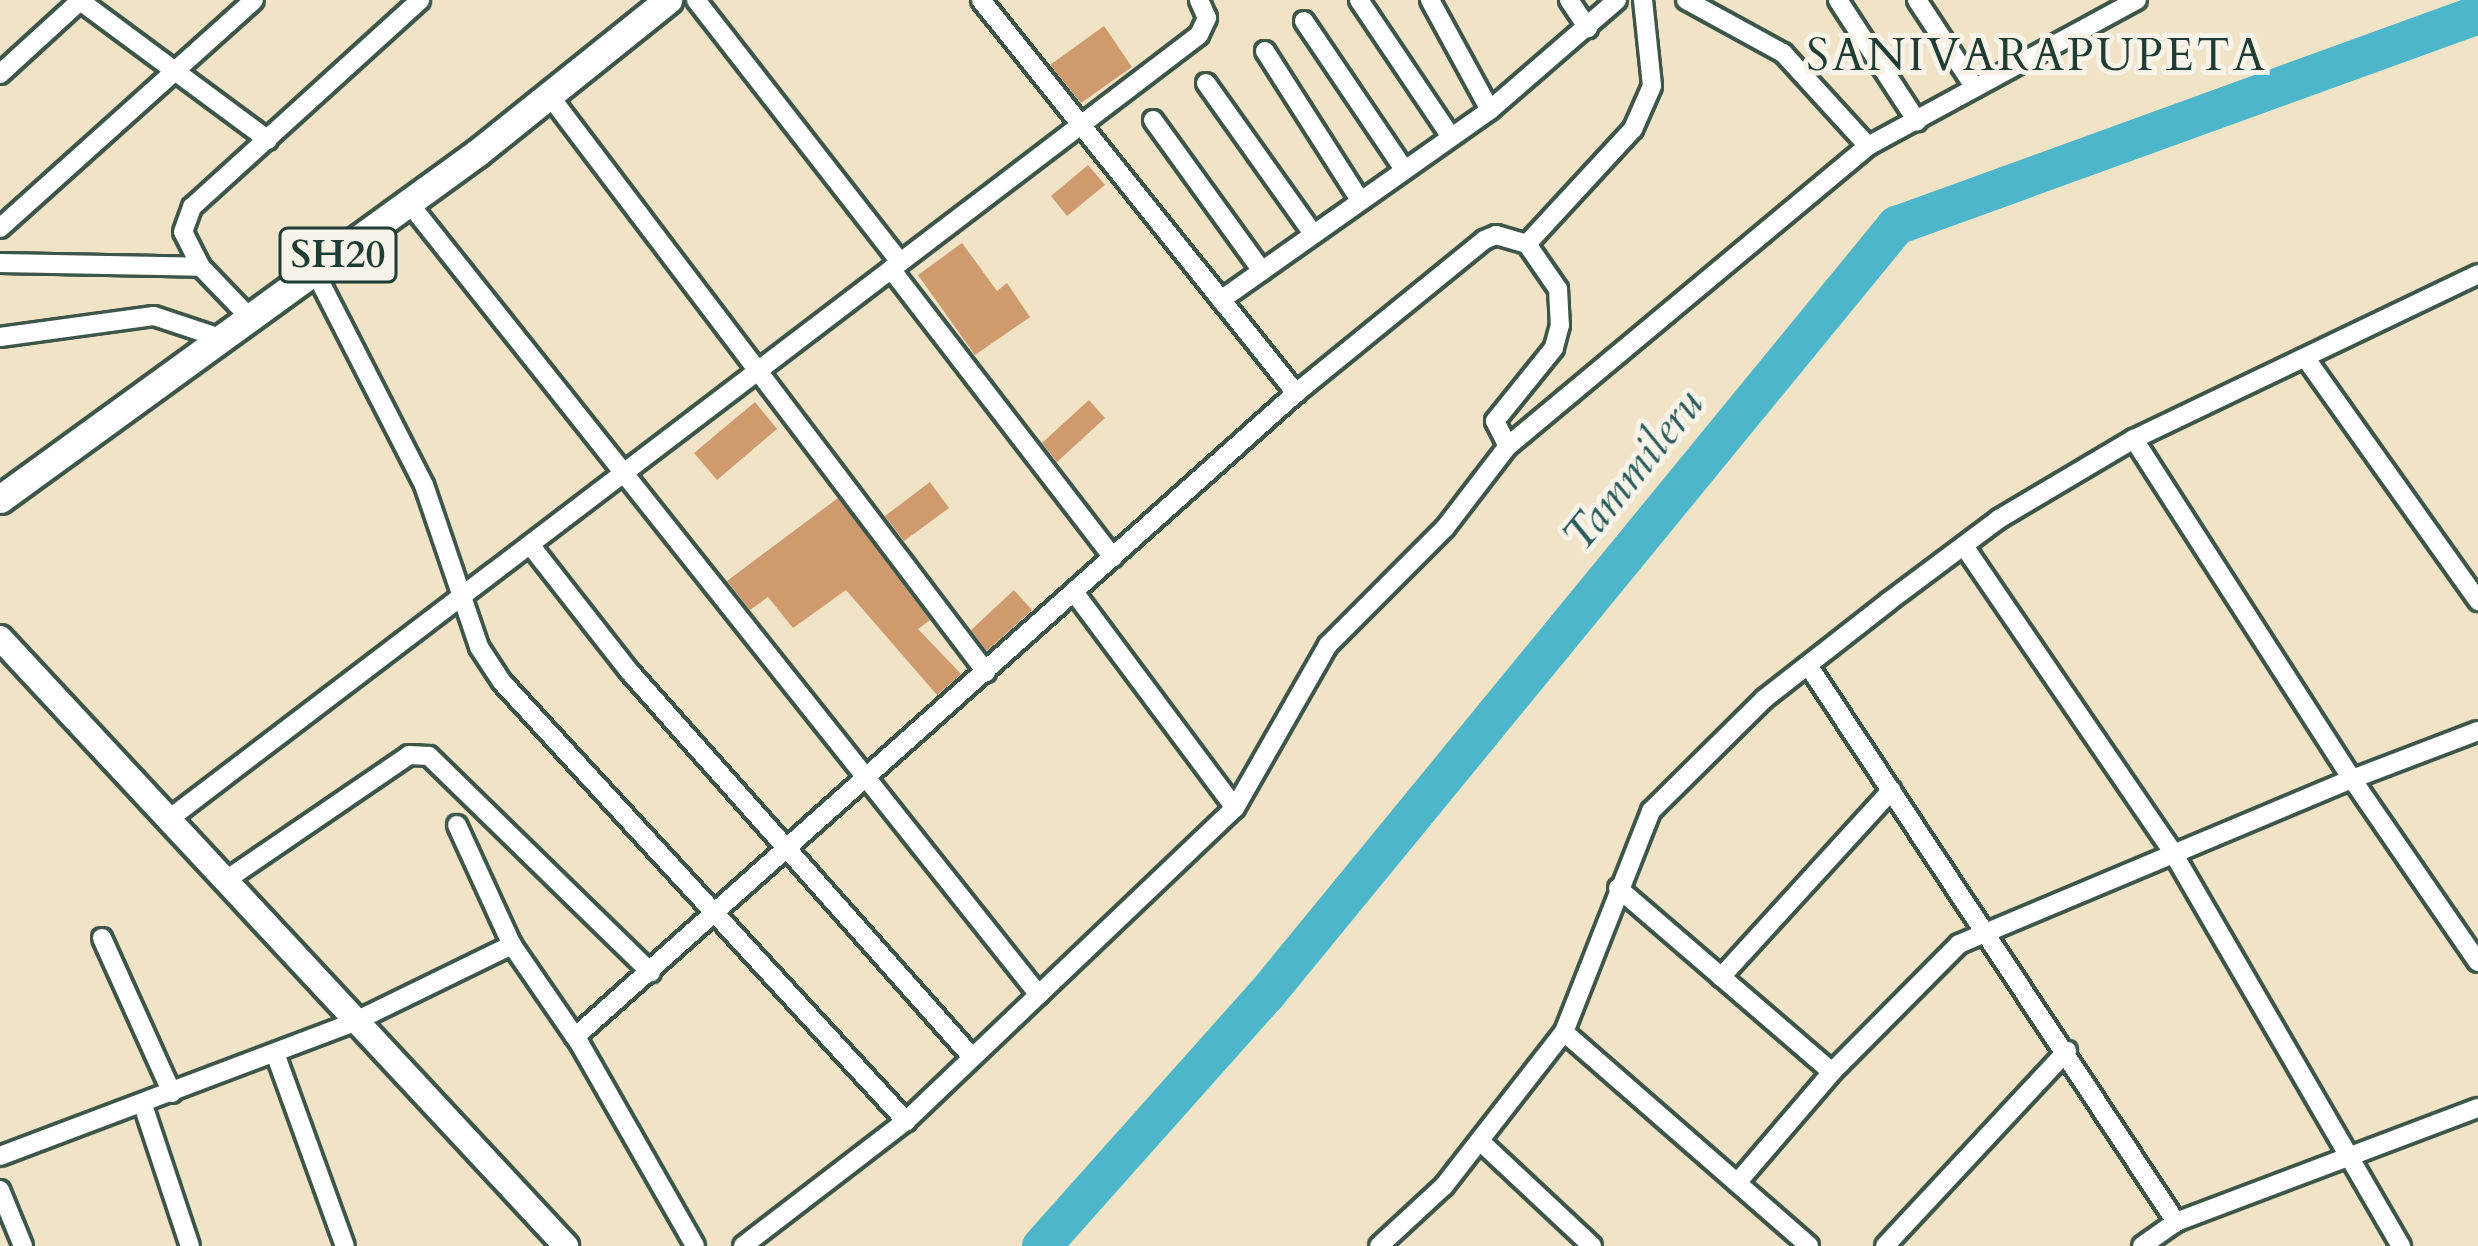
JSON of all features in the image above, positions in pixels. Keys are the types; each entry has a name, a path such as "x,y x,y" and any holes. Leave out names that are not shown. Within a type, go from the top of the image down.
{"main road":[{"name":"SH20","path":"0,499 409,203 668,0"},
{"path":"0,638 172,816 354,1022 566,1246"}],"street":[{"path":"0,74 80,0 172,74 268,140"},
{"path":"0,222 254,0"},
{"path":"251,319 201,267 183,220 420,0"},
{"path":"696,0 1113,557"},
{"path":"981,0 1296,393"},
{"path":"172,816 1198,35 1207,18 1199,0"},
{"path":"1359,0 1451,136"},
{"path":"1430,0 1490,110"},
{"path":"1569,0 1588,28"},
{"path":"1221,300 1490,110 1617,0"},
{"path":"1527,244 1633,129 1652,86 1643,0"},
{"path":"1686,0 1783,53 1868,146"},
{"path":"1838,0 1916,121"},
{"path":"1917,0 1975,88"},
{"path":"743,1246 906,1120 1235,808 1328,645 1445,528 1508,446 1868,146 1975,88 2104,8 2137,0"},
{"path":"1304,21 1404,169"},
{"path":"1265,51 1360,200"},
{"path":"1206,82 1312,232"},
{"path":"549,95 986,672"},
{"path":"1153,119 1262,271"},
{"path":"409,203 863,783 1039,995"},
{"path":"575,1037 1296,393 1496,235 1527,244 1558,289 1560,325 1554,348 1495,421 1508,446"},
{"path":"0,263 201,267"},
{"path":"315,272 424,485 478,647 502,682 906,1120"},
{"path":"1379,1246 1481,1142 1564,1032 1651,811 1808,665 1964,546 2134,439 2478,274"},
{"path":"0,337 154,316 223,339"},
{"path":"2307,360 2478,601"},
{"path":"2134,439 2352,779 2478,962"},
{"path":"531,546 628,671 972,1057"},
{"path":"1964,546 2172,851 2353,1154 2401,1246"},
{"path":"1074,592 1235,808"},
{"path":"1808,665 2176,1222"},
{"path":"1737,1184 1832,1072 1959,944 2172,851 2478,731"},
{"path":"229,878 410,755 429,756 651,973"},
{"path":"1721,976 1892,790"},
{"path":"457,825 512,945 575,1037 694,1246"},
{"path":"1618,888 1832,1072"},
{"path":"102,938 172,1093"},
{"path":"0,1156 354,1022 512,945"},
{"path":"1564,1032 1808,1246"},
{"path":"1885,1246 2067,1052"},
{"path":"274,1053 345,1246"},
{"path":"143,1105 190,1246"},
{"path":"2142,1246 2176,1222 2478,1108"},
{"path":"1481,1142 1592,1246"},
{"path":"0,1190 23,1246"}],"building":[{"path":"1104,26 1132,67 1081,103 1050,65"},
{"path":"1088,165 1105,185 1067,216 1051,196"},
{"path":"962,243 997,291 1007,283 1030,317 975,355 918,275"},
{"path":"1089,400 1105,418 1057,462 1042,443"},
{"path":"755,402 777,429 717,480 694,453"},
{"path":"930,482 949,508 904,541 885,516"},
{"path":"838,498 930,620 918,629 961,674 937,695 846,590 793,628 768,597 750,610 727,581"},
{"path":"1014,590 1032,610 987,651 971,630"}],"waterway":[{"name":"Tammileru","path":"1041,1246 1265,995 1896,225 2478,14"}],"district":[{"name":"SANIVARAPUPETA","path":"2037,56"}]}
